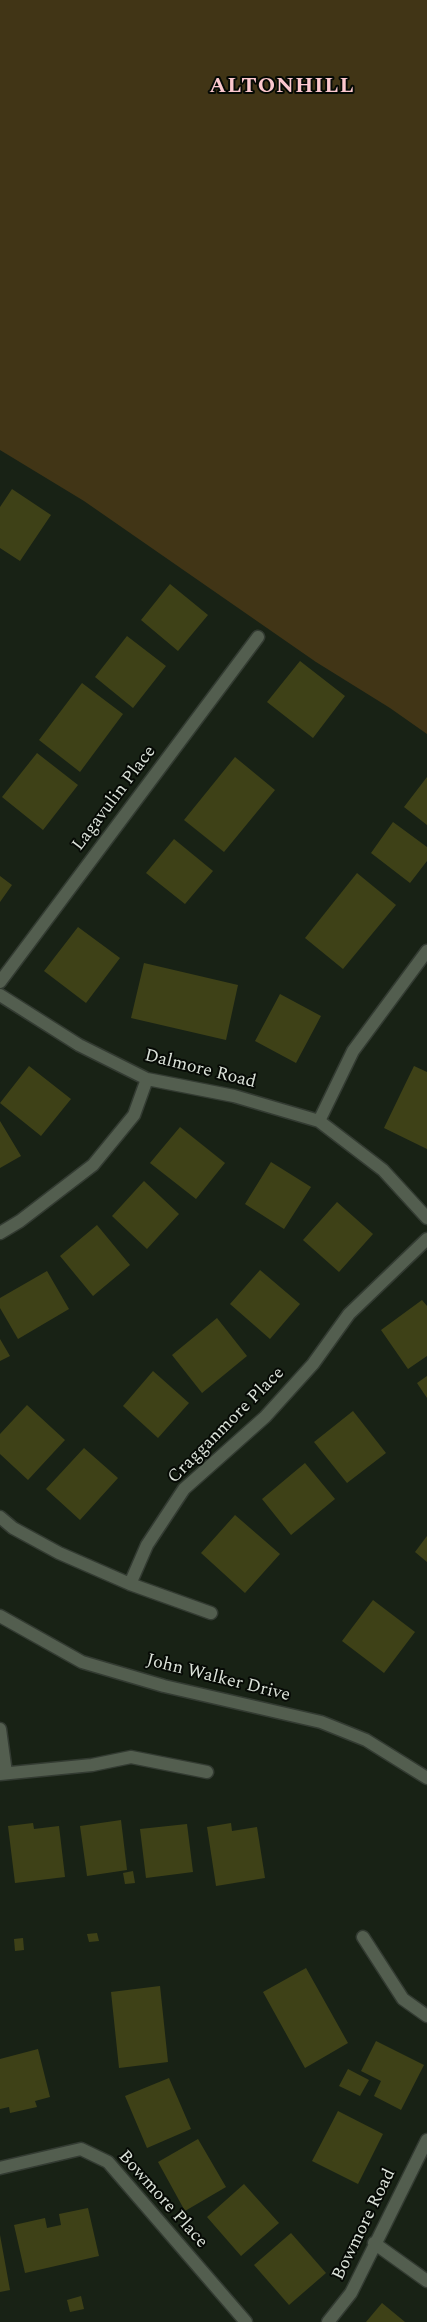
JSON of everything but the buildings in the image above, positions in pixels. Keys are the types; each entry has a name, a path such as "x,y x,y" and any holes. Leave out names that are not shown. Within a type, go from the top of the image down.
{"street":[{"name":"Lagavulin Place","path":"0,982 258,636"},
{"path":"427,951 353,1051 319,1121 383,1170 427,1218"},
{"name":"Dalmore Road","path":"0,996 79,1045 147,1079 234,1096 319,1121"},
{"path":"0,1233 92,1165 134,1115 147,1079"},
{"name":"Cragganmore Place","path":"130,1584 147,1546 184,1489 265,1416 314,1364 349,1314 427,1239"},
{"path":"0,1517 13,1528 59,1553 130,1584 211,1613"},
{"name":"John Walker Drive","path":"0,1616 82,1662 164,1686 320,1722 366,1740 427,1778"},
{"path":"0,1730 3,1774 92,1765 131,1757 207,1772"},
{"path":"363,1937 403,1999 427,2016"},
{"name":"Bowmore Road","path":"328,2322 351,2293 374,2243 427,2140"},
{"name":"Bowmore Place","path":"0,2168 81,2149 108,2162 246,2322"},
{"path":"374,2243 427,2281"}],"shaded area":[{"path":"0,0 427,0 427,734 390,708 316,662 84,501 0,450"}],"district":[{"name":"ALTONHILL","path":"282,88"}]}
